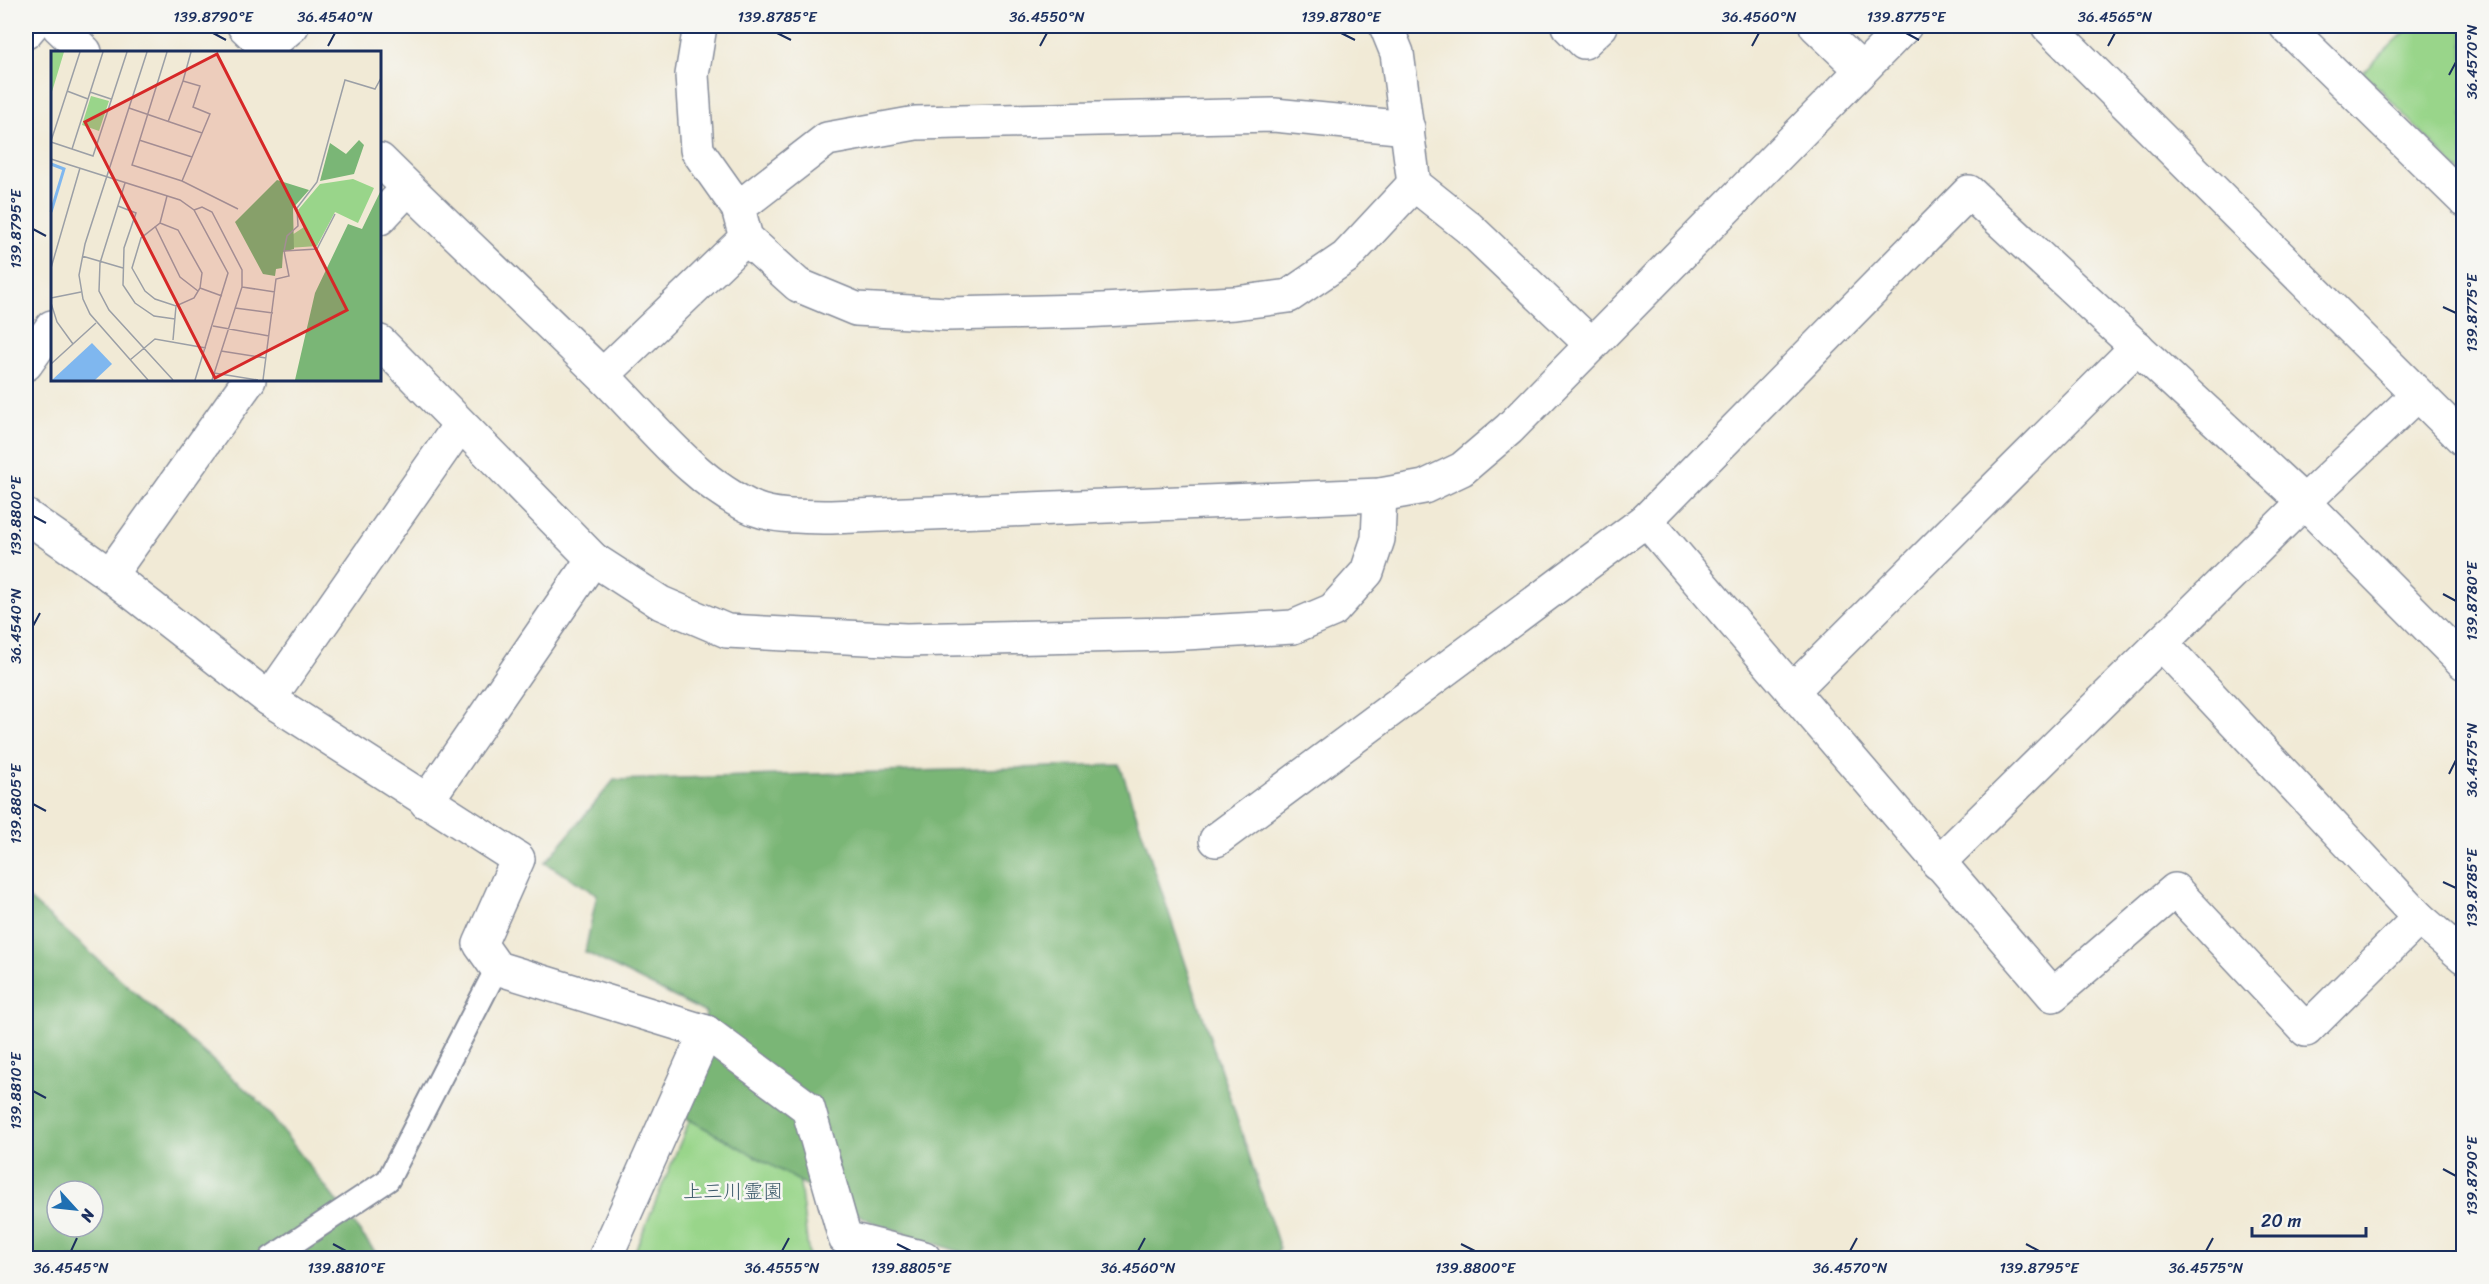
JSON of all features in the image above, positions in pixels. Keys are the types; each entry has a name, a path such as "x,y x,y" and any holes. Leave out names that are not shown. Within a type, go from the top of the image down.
{"street":[{"path":"26,32 31,26"},
{"path":"58,26 84,51"},
{"path":"260,42 292,26"},
{"path":"700,26 692,75 697,150 742,223 798,285 856,309 946,314 1083,311 1235,303 1289,296 1346,257 1414,184"},
{"path":"1386,26 1397,53 1414,184 1469,228 1591,344"},
{"path":"1568,26 1584,42 1601,26"},
{"path":"1816,26 1861,69"},
{"path":"381,160 603,375 697,471 718,488 757,510 784,515 831,517 1380,495 1424,487 1462,469 1509,429 1905,26"},
{"path":"2048,26 2463,440"},
{"path":"2286,26 2463,200"},
{"path":"603,375 742,223 827,139 916,123 1274,115 1408,128"},
{"path":"381,217 408,188"},
{"path":"1216,840 1646,520 1969,192 2304,502 2463,663"},
{"path":"26,364 51,328"},
{"path":"381,343 593,559 661,603 727,632 906,640 1168,634 1293,627 1333,610 1367,572 1378,539 1380,495"},
{"path":"1791,691 2137,347"},
{"path":"110,574 248,381"},
{"path":"1938,863 2304,502 2417,395"},
{"path":"269,699 460,425"},
{"path":"26,516 110,574 269,699 518,859 480,944 497,968 706,1032 808,1108 844,1238 924,1258"},
{"path":"1646,520 2053,995 2175,890 2307,1030 2419,918"},
{"path":"426,801 593,559"},
{"path":"2161,643 2419,918 2463,957"},
{"path":"605,1258 706,1032"}],"lane":[{"path":"271,1258 388,1180 497,968"}],"green space":[{"path":"2411,26 2463,26 2463,175 2363,72"},
{"path":"1120,765 1280,1249 1272,1258 978,1258 872,1222 685,1117 706,1013 585,952 597,894 545,863 614,780"},
{"path":"26,896 262,1104 380,1258 26,1258"},
{"name":"上三川霊園","path":"711,1069 793,1126 809,1258 632,1258"}]}
